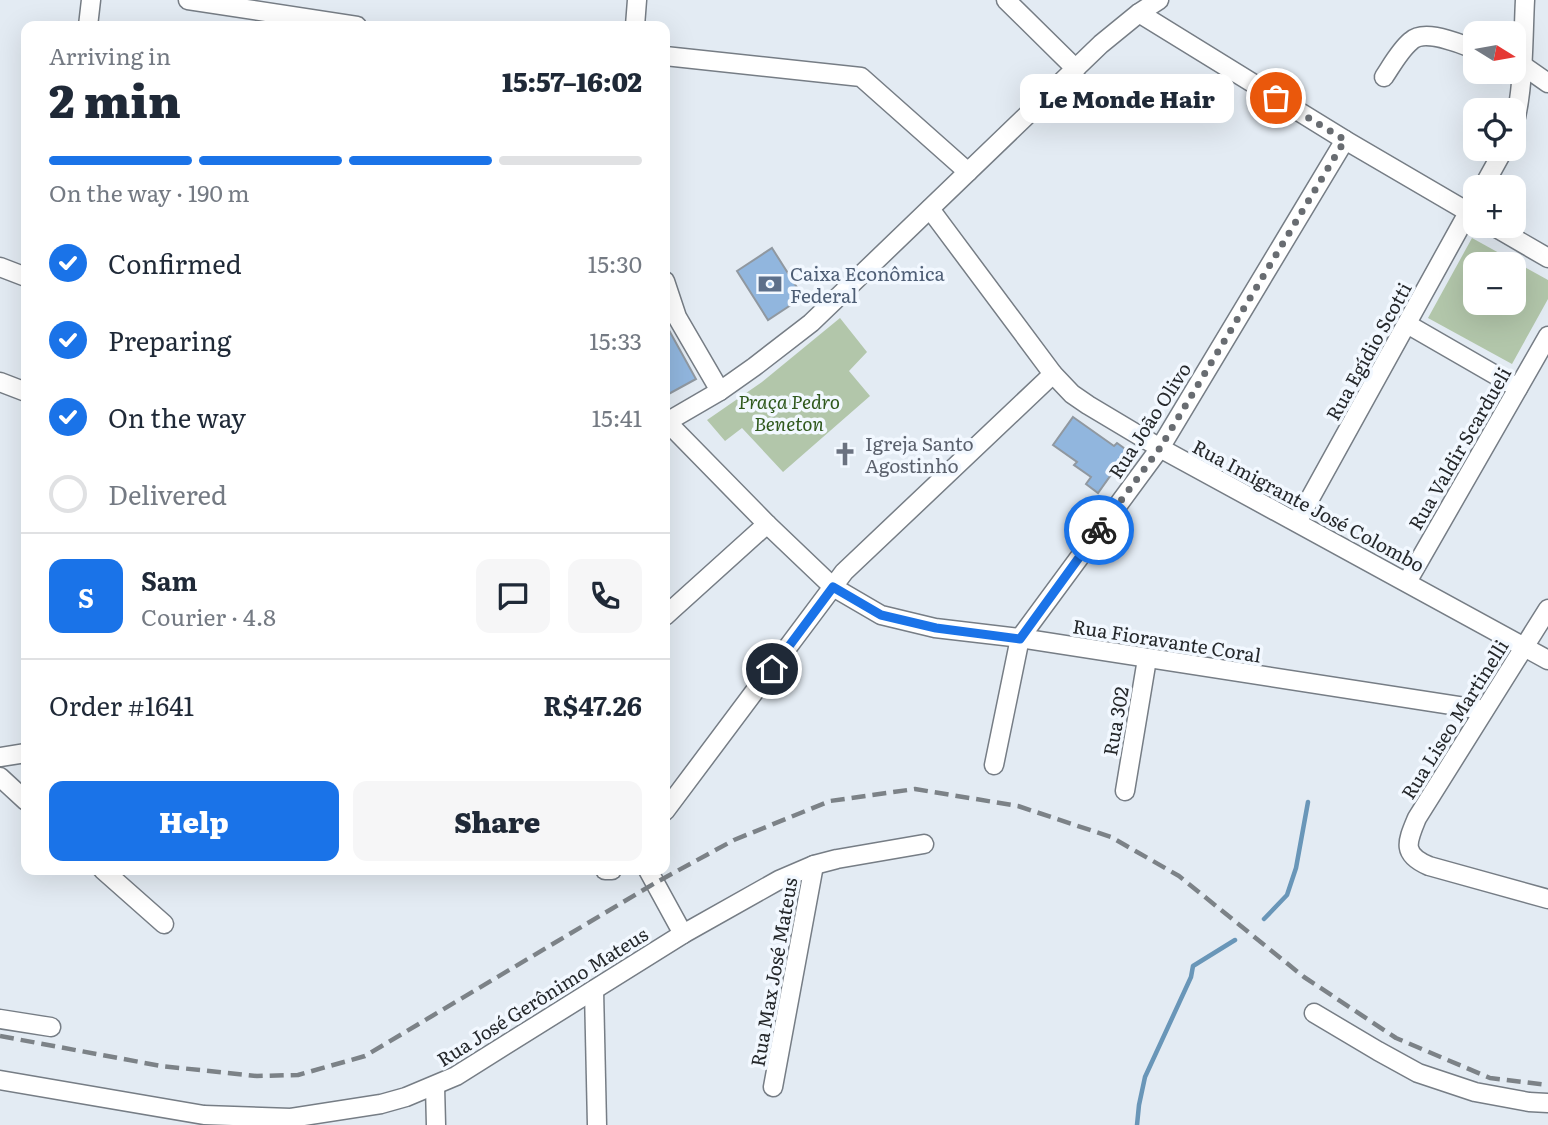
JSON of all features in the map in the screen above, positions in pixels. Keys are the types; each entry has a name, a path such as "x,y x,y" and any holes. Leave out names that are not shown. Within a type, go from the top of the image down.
{"street":[{"path":"88,21 90,0"},
{"path":"188,0 324,21"},
{"path":"635,21 637,0"},
{"path":"1006,0 1076,69"},
{"path":"670,421 754,368 811,323 1101,44 1159,0"},
{"path":"1523,21 1525,0"},
{"path":"1139,13 1345,140 1463,204"},
{"path":"1384,77 1404,47 1421,35 1463,46"},
{"path":"670,57 861,77 968,172"},
{"path":"1526,69 1548,83"},
{"name":"Rua João Olivo","path":"994,765 1020,639 1160,448 1345,140"},
{"name":"Rua Imigrante José Colombo","path":"930,209 1053,374 1072,394 1160,448 1548,660"},
{"name":"Rua Egídio Scotti","path":"1297,522 1463,226"},
{"path":"1514,238 1548,258"},
{"path":"0,267 21,275"},
{"path":"671,317 720,391"},
{"path":"1407,324 1518,388"},
{"name":"Rua Valdir Scardueli","path":"1407,582 1548,336"},
{"path":"670,804 844,572 1053,374"},
{"path":"0,382 21,390"},
{"name":"Rua Fioravante Coral","path":"670,427 833,587 881,615 936,628 1484,710"},
{"path":"670,611 767,524"},
{"name":"Rua Liseo Martinelli","path":"1548,610 1417,818 1409,841 1411,856 1429,866 1548,899"},
{"name":"Rua 302","path":"1125,791 1147,659"},
{"path":"0,757 21,754"},
{"path":"0,777 21,796"},
{"name":"Rua José Gerônimo Mateus","path":"0,1080 205,1120 291,1118 381,1104 406,1097 456,1076 683,934 779,880 814,865 837,859 924,844"},
{"name":"Rua Max José Mateus","path":"773,1087 814,865"},
{"path":"109,875 164,924"},
{"path":"651,875 683,934"},
{"path":"594,990 597,1125"},
{"path":"1314,1013 1418,1073 1475,1092 1548,1103"},
{"path":"0,1019 51,1027"},
{"path":"435,1086 436,1125"}],"green space":[{"path":"1472,238 1497,252 1464,252"},
{"path":"1463,254 1463,315 1526,315 1526,268 1548,280 1548,299 1512,364 1428,318"},
{"name":"Praça Pedro Beneton","path":"840,318 867,352 849,371 870,396 783,472 742,428 725,441 707,420 762,382"}],"building":[{"name":"Caixa Econômica Federal","path":"772,248 803,297 768,320 737,271"},
{"path":"670,332 696,379 670,393"},
{"path":"1073,417 1114,446 1117,443 1128,451 1098,493 1086,484 1091,477 1074,465 1077,462 1053,445"}],"waterway":[{"path":"1264,919 1287,895 1296,868 1308,802"},
{"path":"1137,1125 1145,1077 1191,977 1193,966 1235,940"}],"railway":[{"path":"670,875 734,840 830,801 915,789 1018,806 1111,837 1179,876 1304,977 1396,1038 1490,1078 1548,1085"},
{"path":"0,1036 161,1066 257,1076 298,1075 365,1056 670,875"}],"way so far":[{"path":"1099,530 1160,448 1345,140 1276,98"}],"place":[{"name":"Le Monde Hair","path":"1276,98"},
{"name":"Caixa Econômica Federal","path":"770,284"},
{"name":"Igreja Santo Agostinho","path":"845,454"}],"route":[{"path":"772,669 833,587 881,615 936,628 1020,639 1099,530"}]}
